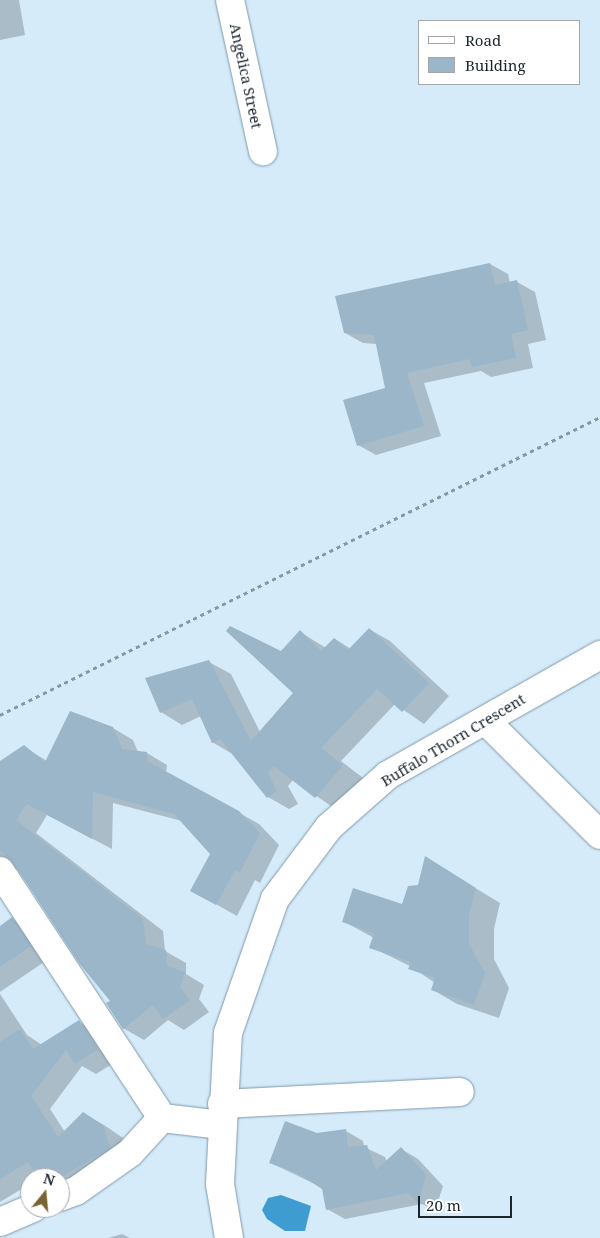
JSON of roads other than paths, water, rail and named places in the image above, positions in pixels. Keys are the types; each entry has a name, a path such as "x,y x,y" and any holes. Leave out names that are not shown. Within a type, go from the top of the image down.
{"street":[{"name":"Angelica Street","path":"230,0 262,151"},
{"name":"Buffalo Thorn Crescent","path":"229,1238 220,1184 222,1115 228,1033 275,899 329,827 388,775 600,655"},
{"path":"486,721 600,835"},
{"path":"0,871 162,1118"},
{"path":"70,1193 130,1154 162,1118 222,1115 460,1092"},
{"path":"0,1222 20,1214"}],"water":[{"path":"281,1195 311,1206 305,1231 285,1231 267,1219 262,1210 268,1198"}]}
